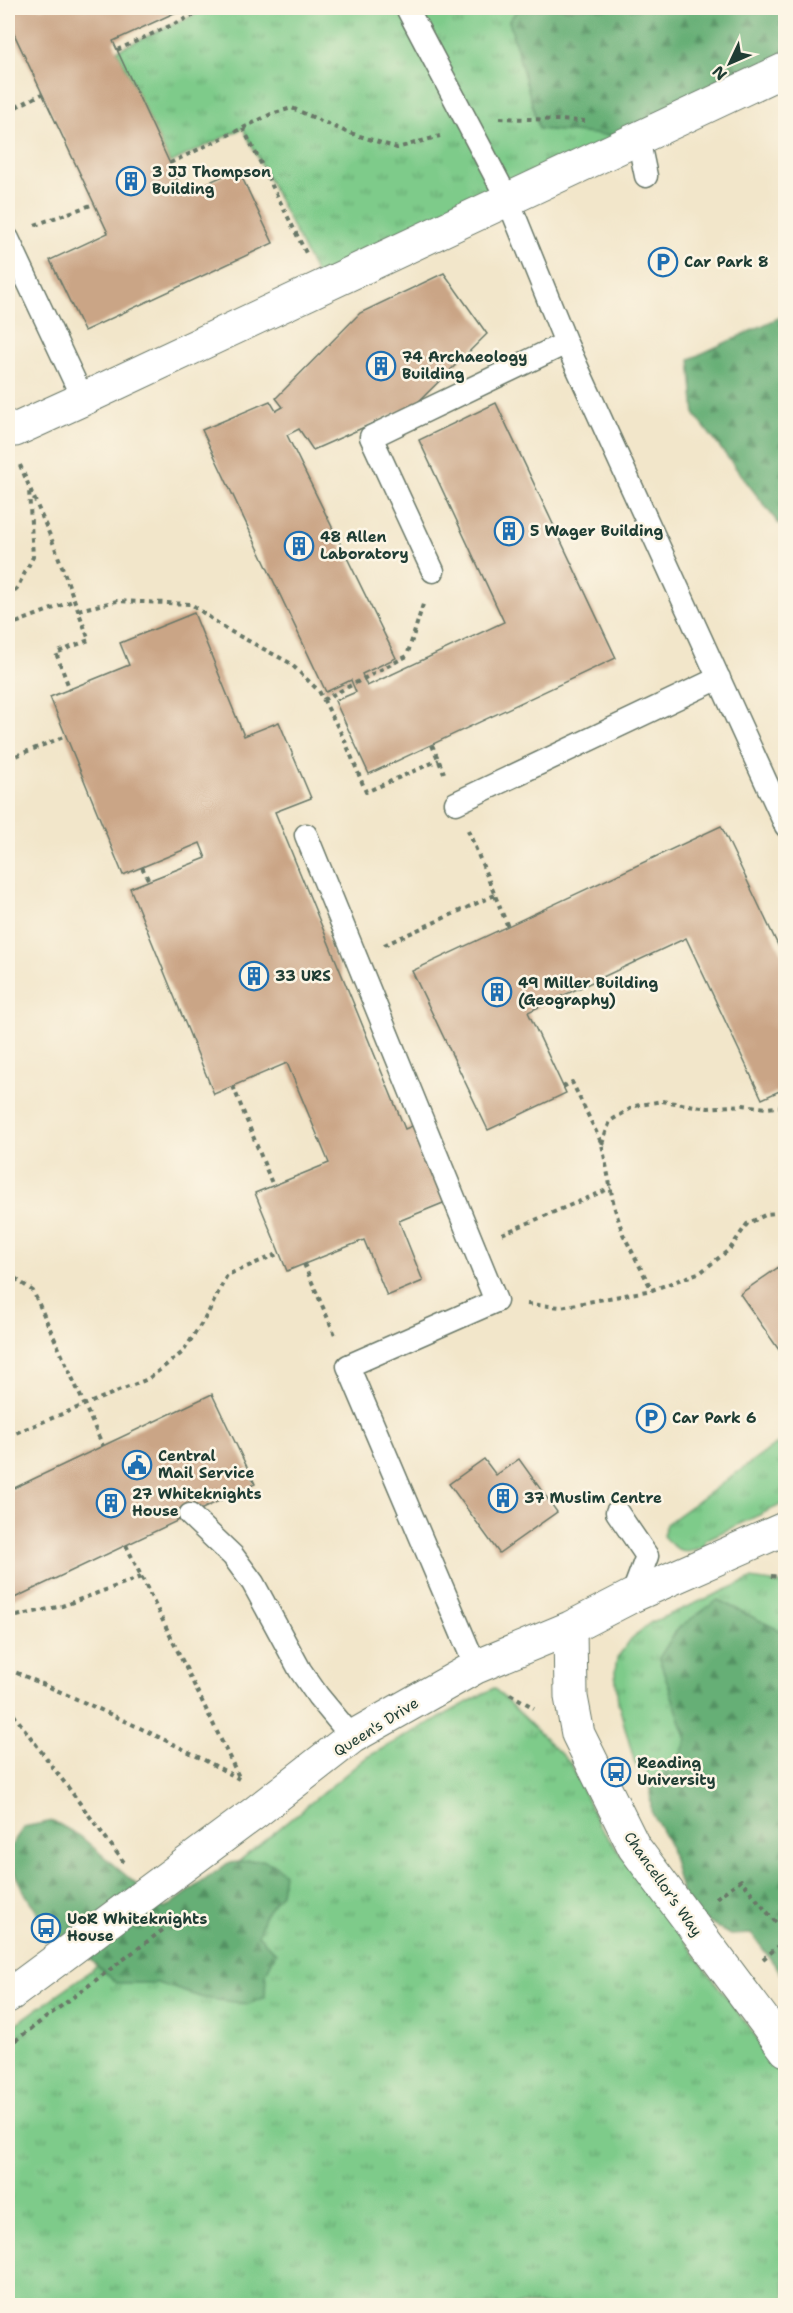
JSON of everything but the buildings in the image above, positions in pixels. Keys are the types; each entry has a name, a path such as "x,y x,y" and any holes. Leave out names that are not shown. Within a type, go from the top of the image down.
{"street":[{"path":"8,427 15,430 83,399 786,69"},
{"name":"Queen's Drive","path":"8,1996 352,1737 476,1667 570,1628 632,1596 786,1528"},
{"name":"Chancellor's Way","path":"570,1628 572,1697 578,1734 634,1847 786,2050"}],"lane":[{"path":"407,8 508,200 566,343 786,826"},
{"path":"638,138 646,176"},
{"path":"8,239 83,399"},
{"path":"433,571 371,437 566,343"},
{"path":"456,803 718,678"},
{"path":"306,835 496,1301 348,1366 476,1667"},
{"path":"617,1512 647,1556 632,1596"},
{"path":"190,1515 233,1556 253,1582 300,1670 352,1737"}],"path":[{"path":"117,51 209,8"},
{"path":"8,111 42,94"},
{"path":"170,163 271,114 292,108 344,131 397,148 449,133"},
{"path":"492,118 552,118 587,121"},
{"path":"243,128 323,288"},
{"path":"34,226 47,219 94,204"},
{"path":"18,458 89,640 56,653 70,690"},
{"path":"8,597 17,588 33,557 29,486"},
{"path":"323,700 407,656 433,571"},
{"path":"8,626 75,600"},
{"path":"78,610 117,601 191,604 226,629 290,663 319,691 345,741 366,792 439,760"},
{"path":"8,759 66,736"},
{"path":"432,745 508,927"},
{"path":"142,867 149,881"},
{"path":"356,958 495,895"},
{"path":"563,1087 572,1082 602,1144 622,1234 652,1290"},
{"path":"233,1086 273,1186"},
{"path":"602,1144 610,1121 635,1106 662,1101 708,1108 743,1105 766,1108 786,1106"},
{"path":"474,1246 611,1188"},
{"path":"496,1301 561,1307 652,1290 701,1272 730,1249 747,1224 767,1214 786,1212"},
{"path":"8,1436 148,1379 183,1352 207,1315 227,1275 280,1253"},
{"path":"304,1264 348,1366"},
{"path":"8,1273 33,1291 103,1446"},
{"path":"8,1669 108,1712 202,1758 240,1780 126,1545"},
{"path":"8,1618 63,1606 141,1577"},
{"path":"508,1693 578,1734"},
{"path":"8,1707 147,1893"},
{"path":"715,1899 741,1880 786,1935"},
{"path":"767,1969 761,1961 786,1940"}],"green space":[{"path":"209,8 519,8 509,21 638,138 323,288 243,128 170,163 117,50"},
{"path":"519,8 785,8 785,69 638,138 539,129 509,21"},
{"path":"785,315 785,526 779,524 695,415 690,359"},
{"path":"785,1438 785,1503 705,1540 705,1546 698,1549 686,1551 677,1549 663,1536 666,1524"},
{"path":"751,1579 785,1584 785,1633 718,1600 659,1658 688,1740 677,1763 667,1764 664,1776 650,1780 644,1766 637,1769 618,1702 615,1672 617,1658 631,1639 650,1623"},
{"path":"718,1600 785,1633 786,1958 781,1964 785,1971 785,1979 752,1934 730,1935 686,1909 669,1844 651,1811 650,1780 664,1776 667,1764 677,1762 687,1740 659,1658 678,1628"},
{"path":"494,1688 571,1764 598,1824 785,2076 785,2305 8,2305 8,2030 206,1888 367,1757"},
{"path":"53,1821 80,1836 165,1909 228,1863 262,1860 275,1865 284,1873 281,1893 264,1916 258,1935 276,1953 266,1973 265,1997 249,2004 203,1998 158,1983 116,1983 75,1945 48,1930 23,1890 8,1859 8,1850 24,1827"}],"place":[{"name":"3 JJ Thompson Building","path":"131,181"},
{"name":"Car Park 8","path":"663,262"},
{"name":"74 Archaeology Building","path":"381,366"},
{"name":"5 Wager Building","path":"509,531"},
{"name":"48 Allen Laboratory","path":"299,546"},
{"name":"33 URS","path":"254,976"},
{"name":"49 Miller Building (Geography)","path":"497,992"},
{"name":"Car Park 6","path":"651,1418"},
{"name":"Central Mail Service","path":"137,1465"},
{"name":"37 Muslim Centre","path":"503,1498"},
{"name":"27 Whiteknights House","path":"111,1503"},
{"name":"Reading University","path":"616,1772"},
{"name":"UoR Whiteknights House","path":"46,1928"}]}
